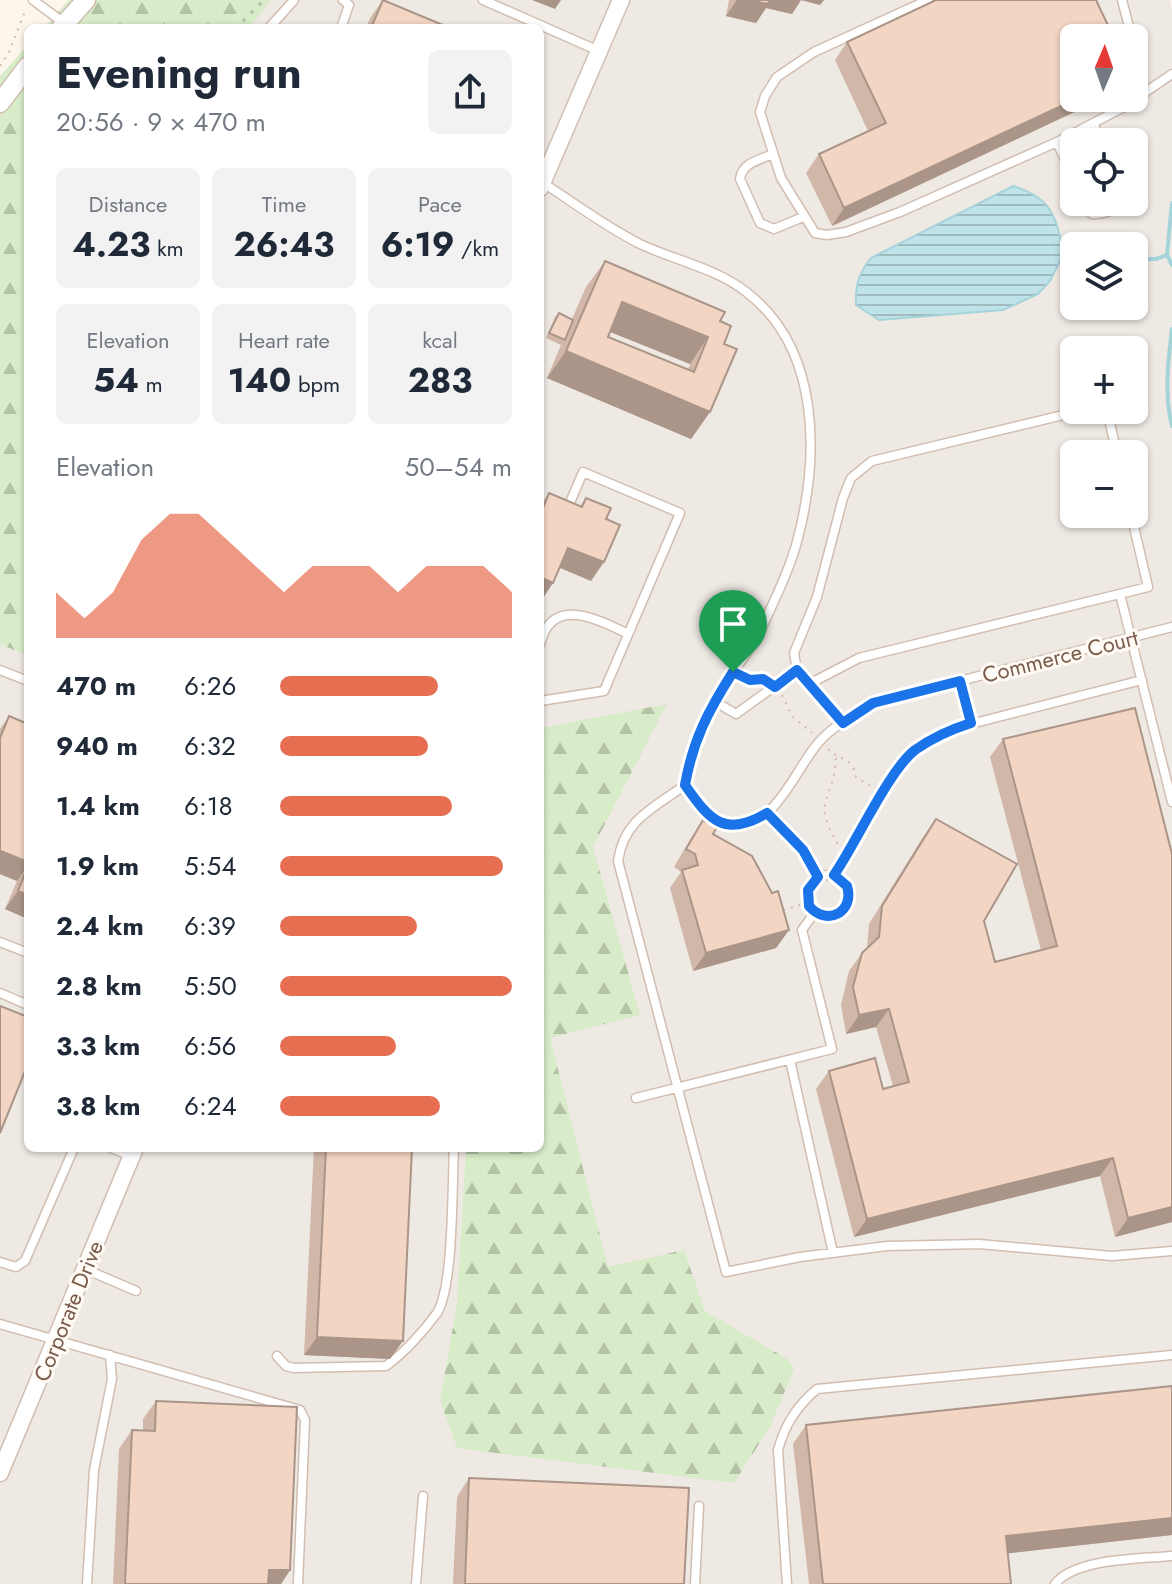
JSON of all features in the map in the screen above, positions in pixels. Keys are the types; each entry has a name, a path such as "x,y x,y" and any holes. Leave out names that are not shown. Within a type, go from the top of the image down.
{"street":[{"path":"65,24 86,0"},
{"path":"544,178 621,0"},
{"path":"0,103 24,71"},
{"name":"Corporate Drive","path":"0,1473 133,1152"}],"lane":[{"path":"32,0 61,24"},
{"path":"273,24 294,0"},
{"path":"342,24 349,5 343,0"},
{"path":"483,0 538,24"},
{"path":"928,0 814,52 777,77 765,96 760,112 781,178 815,233 846,232 900,212 1057,142 1112,112"},
{"path":"1122,0 1128,24"},
{"path":"544,27 599,51"},
{"path":"1148,91 1172,74"},
{"path":"1093,123 1095,128"},
{"path":"1057,142 1060,149"},
{"path":"773,154 746,165 741,172 740,179 760,223 774,229 803,217"},
{"path":"544,187 623,235 722,277 745,291 769,314 788,341 808,400 811,442 807,494 797,542 763,626 714,701 690,753 685,785 635,820 621,844 618,861 726,1272 887,1246 979,1244 1112,1256 1172,1251"},
{"path":"843,723 797,670 794,653 817,597 851,478 872,461 1060,416"},
{"path":"544,700 604,691 680,513 583,472 565,514"},
{"path":"809,684 859,658 1148,587 1134,528"},
{"path":"1120,594 1172,802"},
{"path":"544,634 554,620 563,616 594,618 628,634"},
{"name":"Commerce Court","path":"767,813 820,741 873,703 1172,627"},
{"path":"0,670 24,679"},
{"path":"714,701 736,714 797,670"},
{"path":"834,875 847,886 849,902 845,909 830,917 815,912 808,903 808,890 818,877 834,875 883,794 913,752 948,731 971,723 1142,680"},
{"path":"960,681 971,723"},
{"path":"685,785 713,819 726,825 747,825 767,813 803,850 818,877"},
{"path":"636,1098 832,1049 802,930 815,912"},
{"path":"0,942 24,951"},
{"path":"0,993 24,1003"},
{"path":"790,1060 833,1253"},
{"path":"0,1262 16,1267 25,1261 72,1152"},
{"path":"277,1356 286,1366 294,1368 386,1366 437,1312 448,1273 454,1152"},
{"path":"85,1269 136,1291"},
{"path":"0,1324 300,1410 305,1420 298,1584"},
{"path":"87,1584 94,1470 112,1379 110,1355"},
{"path":"787,1584 778,1450 782,1434 798,1405 817,1389 1172,1355"},
{"path":"416,1584 423,1496"},
{"path":"695,1584 699,1506"},
{"path":"1055,1584 1069,1572 1089,1565 1172,1556"}],"path":[{"path":"0,66 32,0"},
{"path":"733,672 750,680 763,679 775,687 789,705 792,716 836,757 849,760 856,777 883,794"},
{"path":"836,757 835,773 824,803 824,817 847,857"},
{"path":"776,912 808,903"}],"shaded area":[{"path":"261,0 1170,0 1172,1584 0,1584 0,467 24,401 24,1152 544,1152 544,24 244,24"}],"green space":[{"path":"69,0 248,0 233,24 48,24"},
{"path":"248,0 270,0 253,24 233,24"},
{"path":"24,49 24,654 0,644 0,76"},
{"path":"667,704 593,847 640,1015 550,1038 608,1267 684,1250 705,1311 789,1360 794,1369 770,1427 734,1483 457,1448 440,1400 457,1304 466,1152 544,1152 544,727"}],"water":[{"path":"1013,186 1044,202 1060,236 1060,261 1050,281 1038,294 1003,310 879,320 856,305 859,280 871,258"}],"building":[{"path":"383,0 440,24 373,24"},
{"path":"936,0 1096,0 1107,24 1060,24 1060,106 844,208 819,154 886,123 847,42"},
{"path":"605,261 725,312 720,321 731,326 724,344 737,349 710,412 566,351","holes":["622,302 708,337 694,372 608,337"]},
{"path":"559,313 573,320 565,340 549,333"},
{"path":"549,493 582,507 586,498 611,508 606,519 620,525 604,562 568,548 553,583 544,579 544,505"},
{"path":"1135,708 1172,854 1172,1207 1128,1218 1113,1158 867,1219 829,1071 875,1058 883,1089 909,1082 889,1009 859,1015 853,987 862,953 879,937 882,906 936,819 1017,864 984,921 995,962 1057,946 1003,739"},
{"path":"9,716 24,722 24,860 1,851 0,854 0,738"},
{"path":"703,820 717,827 713,834 752,856 772,893 778,891 789,930 706,953 682,870 698,865 695,854 686,849"},
{"path":"24,876 24,893 18,891"},
{"path":"0,1006 24,1015 24,1074 0,1133"},
{"path":"326,1152 412,1152 403,1341 317,1337"},
{"path":"1172,1386 1172,1518 1006,1536 1011,1584 823,1584 806,1425"},
{"path":"156,1401 297,1407 290,1570 269,1570 268,1584 125,1584 132,1430 155,1431"},
{"path":"469,1478 689,1488 684,1584 465,1584"}],"waterway":[{"path":"1148,259 1167,255 1172,203"},
{"path":"1167,255 1172,265"},
{"path":"1172,329 1167,390 1172,426"}],"route":[{"path":"797,670 843,723 873,703 960,681 971,723 948,731 913,752 892,780 834,875 842,879 849,894 849,902 838,914 822,916 809,906 808,890 818,877 803,850 767,813 747,825 726,825 713,819 685,785 690,753 714,701 733,672 750,680 763,679 775,687 797,670"}]}
